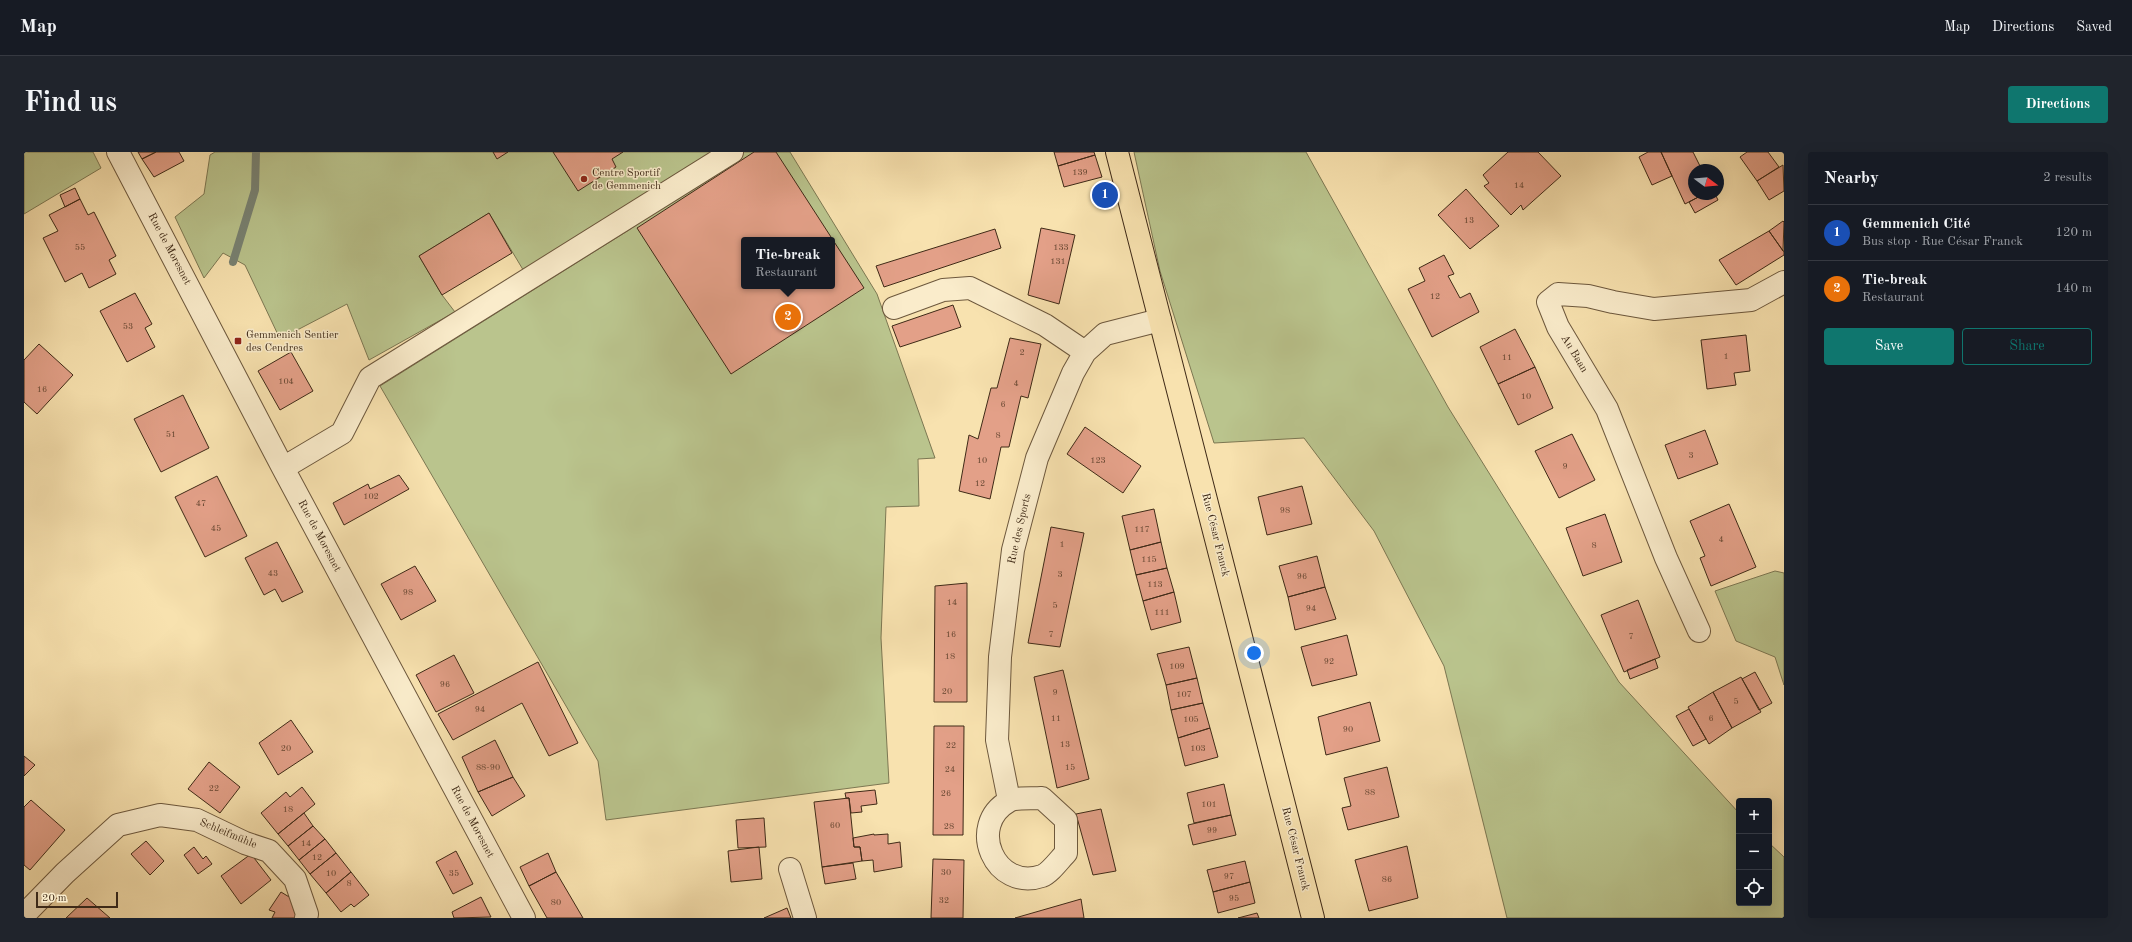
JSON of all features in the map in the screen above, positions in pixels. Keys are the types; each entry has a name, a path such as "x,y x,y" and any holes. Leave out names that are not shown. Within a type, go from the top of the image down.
{"main road":[{"name":"Rue César Franck","path":"1117,152 1313,918"}],"street":[{"name":"Rue de Moresnet","path":"118,152 283,468 524,918"},
{"path":"283,468 342,433 370,378 732,152"},
{"name":"Au Baan","path":"1699,631 1666,558 1607,409 1558,327 1548,302 1558,294 1588,296 1654,309 1705,305 1751,300 1784,282"},
{"path":"894,308 943,290 970,288 1046,325 1085,352"},
{"name":"Rue des Sports","path":"1009,800 997,740 1000,658 1013,550 1037,458 1073,373 1085,352 1105,334 1160,320"},
{"name":"Schleifmühle","path":"24,915 65,873 118,825 160,815 197,820 245,843 269,851 295,879 307,914 306,918"},
{"path":"790,869 805,918"}],"green space":[{"path":"24,152 93,152 101,168 24,214"},
{"path":"215,152 721,152 525,273 489,213 419,256 442,295 455,312 369,360 347,304 280,339 245,265 223,253 204,278 175,217 204,194 210,155"},
{"path":"744,152 790,152 877,294 935,458 918,459 919,506 886,507 881,638 889,783 606,820 598,761 380,386 629,230 707,174"},
{"path":"1134,152 1306,152 1448,407 1619,682 1736,810 1736,906 1772,906 1772,846 1784,857 1784,918 1507,918 1444,666 1374,531 1304,438 1214,443 1160,271"},
{"path":"1775,571 1784,573 1784,685 1775,657 1736,641 1715,591"}],"building":[{"path":"138,152 156,152 142,159"},
{"path":"156,152 179,152 184,161 154,177 142,159"},
{"path":"493,152 508,152 497,159"},
{"name":"Centre Sportif de Gemmenich","path":"553,152 623,152 612,159 616,167 578,191"},
{"path":"754,152 776,152 831,237 741,237 741,289 835,289 835,243 864,288 731,374 637,228"},
{"path":"1054,152 1094,152 1095,155 1058,166"},
{"path":"1508,152 1538,152 1561,176 1523,210 1521,205 1511,215 1484,186 1489,183 1483,175"},
{"path":"1648,152 1661,152 1672,176 1652,185 1639,157"},
{"path":"1661,152 1693,152 1699,164 1688,164 1688,200 1693,200 1685,204"},
{"path":"1747,152 1768,152 1779,167 1757,181 1740,157"},
{"path":"1095,155 1102,177 1064,187 1058,166"},
{"path":"1783,165 1784,191 1769,200 1757,181"},
{"path":"75,188 80,199 65,207 60,195"},
{"path":"1466,189 1499,226 1470,249 1438,215"},
{"path":"80,199 88,215 94,212 116,256 109,260 116,274 89,288 82,273 65,282 43,238 58,231 49,215"},
{"path":"1693,200 1718,200 1695,213 1689,202"},
{"path":"489,213 512,253 442,295 419,256"},
{"path":"1783,221 1784,222 1783,251 1769,231"},
{"path":"1041,228 1075,235 1059,304 1028,295"},
{"path":"995,229 1001,248 884,287 876,266"},
{"path":"1769,231 1784,252 1784,255 1736,285 1719,260"},
{"path":"1444,255 1454,274 1448,276 1460,298 1470,293 1479,312 1432,337 1408,289 1425,281 1419,268"},
{"path":"135,293 152,324 145,328 155,347 127,362 100,311"},
{"path":"953,305 961,327 900,347 892,326"},
{"path":"1515,329 1535,367 1498,384 1480,347"},
{"path":"1746,335 1750,371 1734,373 1736,385 1707,389 1701,340"},
{"path":"1010,338 1041,344 1028,398 1021,396 1009,447 1001,447 990,499 959,491 969,435 978,439 991,388 997,388"},
{"path":"39,344 73,375 37,414 24,402 24,360"},
{"path":"291,352 313,391 280,410 258,371"},
{"path":"1535,367 1553,408 1518,425 1498,384"},
{"path":"183,395 209,448 161,472 134,419"},
{"path":"1085,427 1141,466 1123,493 1067,454"},
{"path":"1705,430 1718,464 1678,479 1665,445"},
{"path":"1572,434 1595,480 1559,498 1535,451"},
{"path":"399,475 409,489 344,525 333,503 368,484 370,489"},
{"path":"217,476 247,536 205,557 175,497"},
{"path":"1302,486 1312,524 1267,535 1258,497"},
{"path":"1729,504 1756,567 1711,586 1700,558 1705,556 1690,521"},
{"path":"1154,509 1161,542 1130,550 1122,516"},
{"path":"1605,514 1622,562 1583,576 1566,528"},
{"path":"1051,527 1084,533 1060,647 1028,643"},
{"path":"277,542 303,592 282,602 275,589 264,595 245,558"},
{"path":"1161,542 1167,568 1136,575 1130,550"},
{"path":"1317,556 1325,587 1288,597 1279,566"},
{"path":"415,566 436,601 401,620 381,584"},
{"path":"1167,568 1174,592 1143,601 1136,575"},
{"path":"967,583 967,702 934,702 935,586"},
{"path":"1325,587 1336,619 1295,630 1288,597"},
{"path":"1174,592 1181,622 1151,630 1143,601"},
{"path":"1638,600 1660,657 1624,672 1601,615"},
{"path":"1347,635 1357,675 1312,686 1301,647"},
{"path":"1189,647 1197,678 1166,685 1157,654"},
{"path":"454,655 474,693 436,712 416,675"},
{"path":"1655,659 1658,668 1630,679 1627,670"},
{"path":"538,662 578,743 549,756 522,703 453,740 438,714"},
{"path":"1063,670 1089,779 1057,788 1034,677"},
{"path":"1755,672 1772,703 1759,710 1742,679"},
{"path":"1741,677 1761,712 1732,728 1713,692"},
{"path":"1197,678 1203,703 1171,710 1166,685"},
{"path":"1713,692 1732,728 1709,744 1688,707"},
{"path":"1370,702 1380,741 1326,755 1318,717"},
{"path":"1203,703 1210,728 1178,738 1171,710"},
{"path":"1689,709 1706,739 1693,746 1676,716"},
{"path":"291,720 313,752 278,775 259,743"},
{"path":"934,726 964,726 963,835 933,835"},
{"path":"1210,728 1218,757 1185,766 1178,738"},
{"path":"495,740 513,777 478,792 462,757"},
{"path":"24,756 35,765 24,776"},
{"path":"209,762 240,787 220,813 188,789"},
{"path":"1387,767 1399,817 1348,830 1342,808 1351,806 1344,778"},
{"path":"513,777 525,796 492,816 478,792"},
{"path":"1224,784 1231,815 1194,823 1187,793"},
{"path":"302,787 315,804 278,834 261,813 286,792 290,797"},
{"path":"875,790 877,804 861,806 862,812 851,813 849,798 846,798 845,793"},
{"path":"849,798 854,847 860,847 862,861 822,867 814,802"},
{"path":"31,800 65,830 30,870 24,865 24,807"},
{"path":"1101,809 1116,871 1093,875 1076,814"},
{"path":"304,813 313,826 288,846 278,834"},
{"path":"1231,815 1236,835 1193,845 1188,825"},
{"path":"764,818 766,847 738,848 736,820"},
{"path":"313,826 325,839 299,860 288,846"},
{"path":"874,834 888,834 888,844 900,842 902,867 874,872 873,860 862,861 860,847 854,847 853,838"},
{"path":"325,839 336,853 310,874 299,860"},
{"path":"146,841 164,861 150,875 131,854"},
{"path":"1407,846 1418,898 1369,911 1355,860"},
{"path":"194,847 203,859 206,856 212,864 198,874 184,855"},
{"path":"759,847 762,879 731,882 728,851"},
{"path":"456,851 473,884 453,894 436,862"},
{"path":"336,853 351,872 326,893 310,874"},
{"path":"548,853 556,872 529,886 520,867"},
{"path":"251,854 271,880 241,904 221,876"},
{"path":"933,859 964,860 963,918 931,918"},
{"path":"1245,861 1250,882 1213,892 1207,870"},
{"path":"853,863 856,879 825,884 822,867"},
{"path":"351,872 369,895 354,907 351,904 341,912 326,893"},
{"path":"556,872 583,918 547,918 529,886"},
{"path":"1250,882 1255,903 1218,913 1213,892"},
{"path":"281,892 304,906 300,918 272,918 275,912 269,910"},
{"path":"481,897 491,917 454,918 452,912"},
{"path":"87,898 110,918 66,918"},
{"path":"1081,899 1084,918 1015,918"},
{"path":"787,908 791,918 764,918"},
{"path":"1257,913 1259,918 1238,918"}],"waterway":[{"path":"233,262 255,190 256,152"}],"place":[{"name":"Centre Sportif de Gemmenich","path":"584,179"},
{"name":"Gemmenich Cité","path":"1105,195"},
{"name":"Tie-break","path":"788,317"},
{"name":"Gemmenich Sentier des Cendres","path":"238,341"}]}
